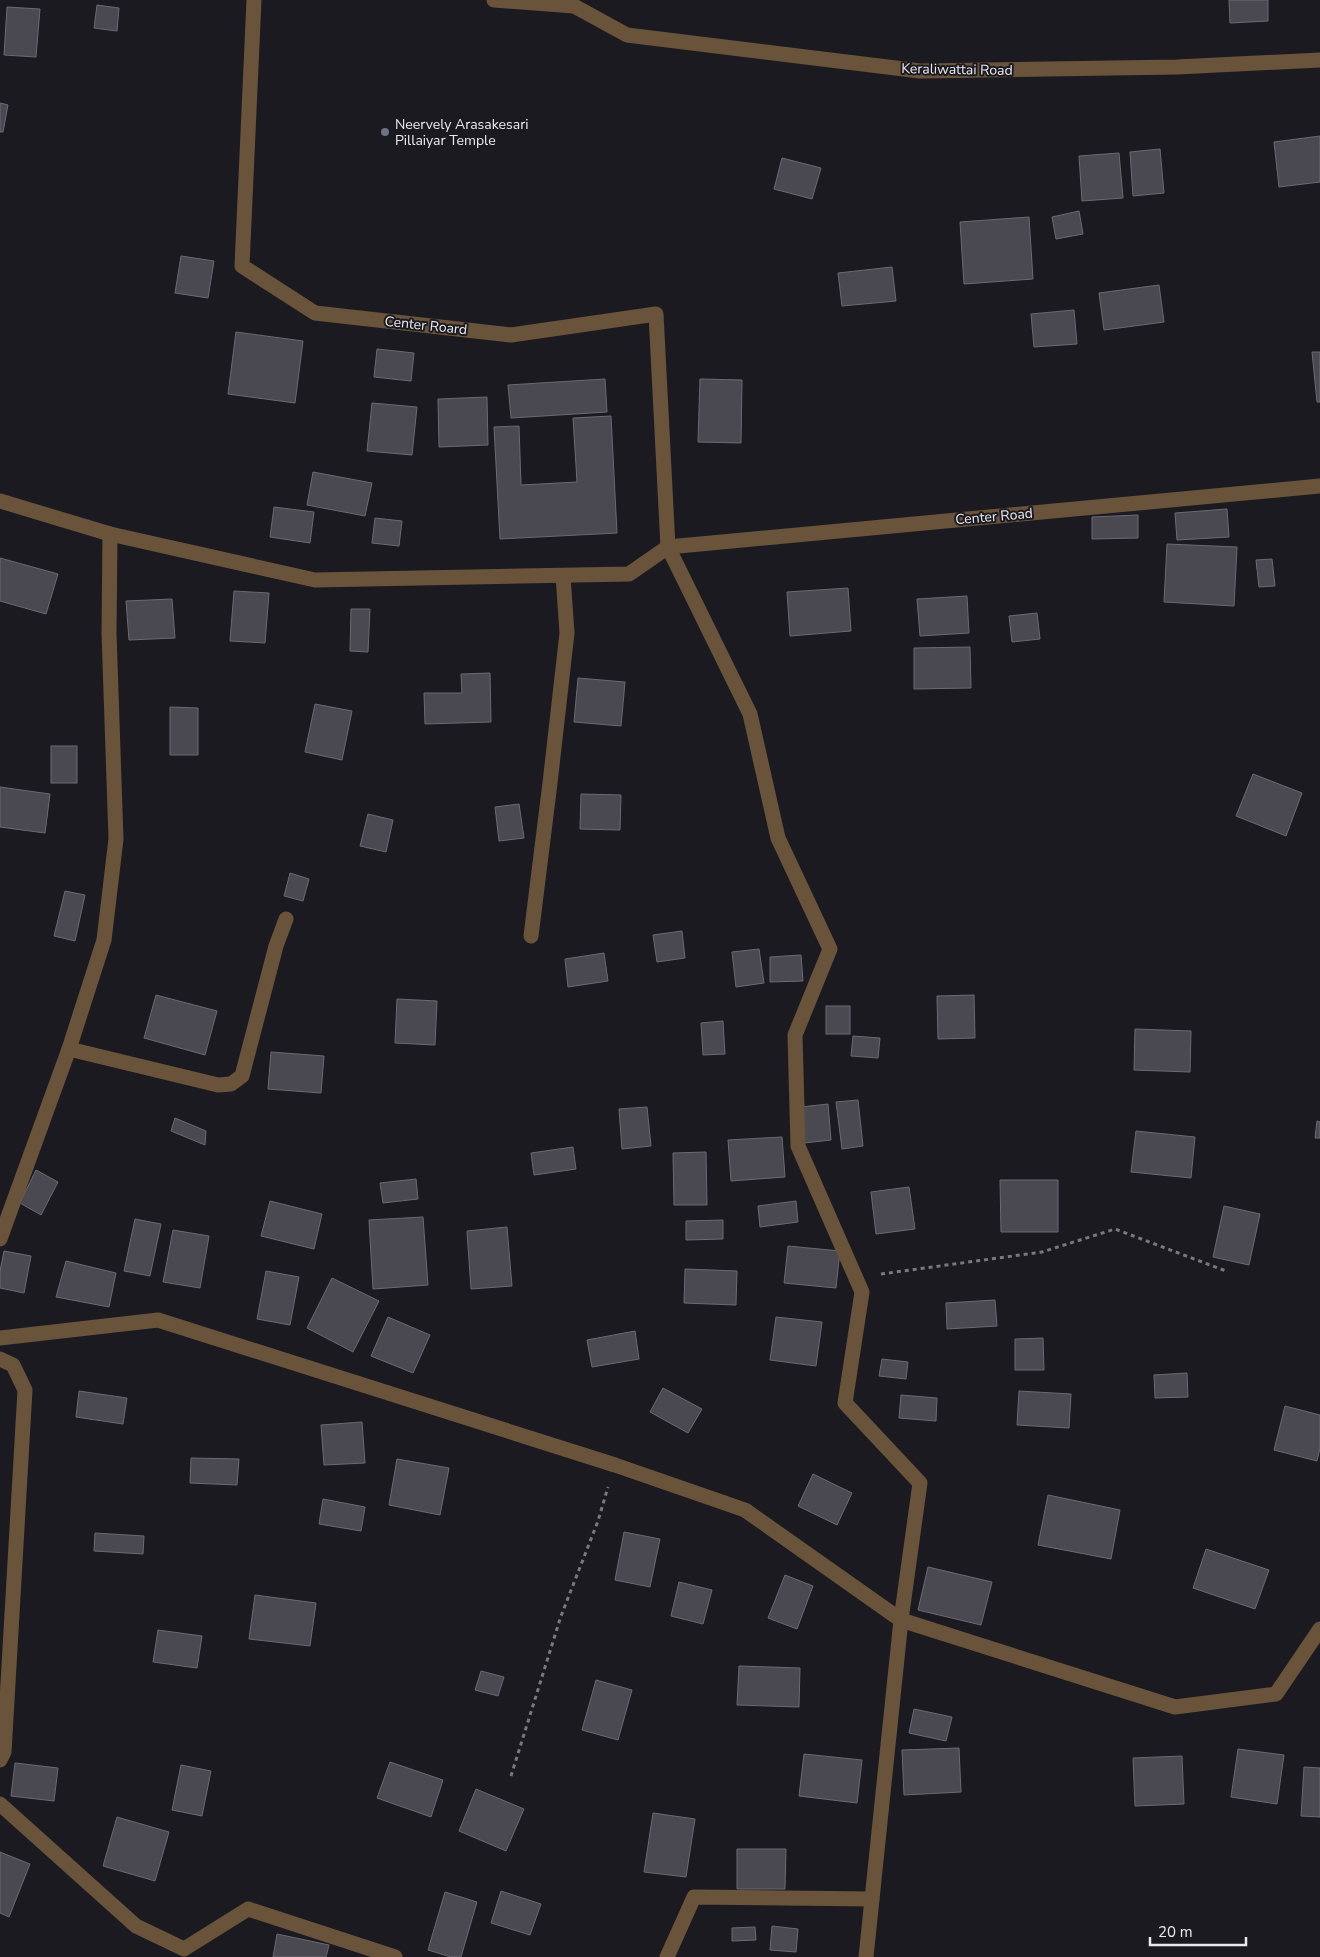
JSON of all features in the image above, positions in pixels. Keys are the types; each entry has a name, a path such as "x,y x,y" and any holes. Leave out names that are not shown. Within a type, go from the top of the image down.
{"street":[{"name":"Center Roard","path":"254,0 242,266 315,313 511,335 656,314 668,546"},
{"path":"494,0 575,3"},
{"name":"Keraliwattai Road","path":"575,3 627,35 920,71 1177,67 1320,60"},
{"name":"Center Road","path":"668,546 1320,486"},
{"path":"0,500 110,534 315,580 629,574 668,546 750,714 778,838 830,949 795,1035 798,1146 862,1292 845,1403 920,1482 901,1620 866,1957"},
{"path":"0,1239 69,1049 104,940 116,839 109,633 110,534"},
{"path":"531,936 567,633 563,576"},
{"path":"69,1049 218,1085 231,1084 242,1076 276,946 286,920"},
{"path":"0,1338 158,1320 615,1465 745,1510 901,1620 1175,1707 1276,1694 1320,1629"},
{"path":"0,1359 13,1365 25,1390 4,1752 0,1760"},
{"path":"0,1804 136,1926 184,1949 248,1909 395,1957"},
{"path":"667,1957 694,1897 872,1899"}],"path":[{"path":"855,1277 1042,1252 1115,1229 1226,1271"},
{"path":"511,1776 561,1616 598,1521 615,1465"}],"building":[{"path":"1229,0 1268,0 1268,21 1230,23"},
{"path":"97,5 119,8 117,31 94,28"},
{"path":"7,7 40,9 36,57 4,55"},
{"path":"0,103 8,105 3,132 0,132"},
{"path":"1320,136 1320,182 1279,187 1274,142"},
{"path":"1160,149 1164,193 1133,196 1130,152"},
{"path":"1119,153 1123,198 1082,201 1079,156"},
{"path":"782,158 821,168 812,199 774,189"},
{"path":"1079,211 1083,234 1056,239 1052,217"},
{"path":"1029,217 1033,279 964,284 960,222"},
{"path":"181,256 214,261 208,298 175,293"},
{"path":"892,267 896,301 842,306 838,273"},
{"path":"1159,285 1164,322 1104,330 1099,293"},
{"path":"1074,310 1077,344 1034,347 1031,314"},
{"path":"236,332 303,341 295,403 228,394"},
{"path":"377,349 414,353 411,381 374,377"},
{"path":"1312,352 1320,352 1320,402 1317,402"},
{"path":"605,379 607,412 511,418 508,385"},
{"path":"700,379 742,380 741,443 698,442"},
{"path":"487,397 488,445 439,447 438,399"},
{"path":"372,403 417,407 412,455 367,451"},
{"path":"611,416 617,533 500,539 494,427 519,426 521,485 577,482 573,418"},
{"path":"313,472 372,483 365,516 307,505"},
{"path":"274,507 314,512 310,543 270,537"},
{"path":"1227,509 1229,537 1177,540 1175,513"},
{"path":"1138,515 1138,538 1092,539 1092,517"},
{"path":"375,518 402,521 399,546 372,543"},
{"path":"1167,544 1237,547 1234,606 1164,602"},
{"path":"0,558 58,574 46,614 0,601"},
{"path":"1272,559 1275,586 1259,587 1256,560"},
{"path":"848,588 851,631 790,636 787,592"},
{"path":"234,591 269,593 265,643 230,641"},
{"path":"967,596 969,633 920,636 917,599"},
{"path":"172,599 175,638 129,640 126,601"},
{"path":"351,609 370,609 368,652 350,651"},
{"path":"1037,613 1040,639 1012,642 1009,616"},
{"path":"970,647 971,688 914,689 914,648"},
{"path":"490,673 491,722 425,724 424,693 462,693 461,674"},
{"path":"578,678 625,682 621,726 574,722"},
{"path":"315,704 352,711 342,760 305,752"},
{"path":"170,707 198,708 198,755 170,755"},
{"path":"51,746 77,746 77,783 51,783"},
{"path":"1253,774 1302,793 1286,836 1236,816"},
{"path":"0,787 50,794 45,833 0,827"},
{"path":"581,794 621,795 620,830 580,829"},
{"path":"519,804 524,838 499,841 495,807"},
{"path":"368,814 393,820 386,852 360,846"},
{"path":"290,873 309,879 303,901 284,896"},
{"path":"65,891 85,895 75,941 54,936"},
{"path":"682,931 685,958 657,962 653,935"},
{"path":"759,949 764,983 736,987 732,952"},
{"path":"604,953 608,981 568,987 565,959"},
{"path":"801,955 803,981 770,982 770,957"},
{"path":"156,995 217,1011 205,1055 144,1038"},
{"path":"974,995 975,1038 938,1039 937,996"},
{"path":"397,999 437,1001 435,1045 395,1043"},
{"path":"826,1006 850,1006 850,1034 826,1034"},
{"path":"723,1021 725,1054 703,1055 701,1023"},
{"path":"1135,1029 1191,1031 1190,1072 1134,1070"},
{"path":"853,1036 880,1038 878,1058 851,1056"},
{"path":"271,1052 324,1056 321,1093 268,1089"},
{"path":"858,1100 863,1146 842,1149 836,1102"},
{"path":"828,1104 831,1140 804,1143 801,1107"},
{"path":"647,1107 651,1146 622,1149 619,1109"},
{"path":"175,1118 206,1131 205,1145 171,1131"},
{"path":"1317,1121 1320,1122 1320,1138 1315,1138"},
{"path":"1136,1131 1195,1137 1191,1178 1131,1172"},
{"path":"782,1137 785,1177 731,1181 728,1140"},
{"path":"573,1147 576,1169 534,1175 531,1153"},
{"path":"706,1152 707,1205 674,1205 673,1153"},
{"path":"36,1170 58,1182 41,1215 20,1203"},
{"path":"416,1179 418,1199 383,1203 380,1183"},
{"path":"1000,1180 1058,1180 1058,1232 1001,1232"},
{"path":"909,1187 915,1229 876,1234 871,1192"},
{"path":"270,1201 322,1214 314,1249 261,1236"},
{"path":"796,1201 798,1222 760,1227 758,1206"},
{"path":"1224,1206 1260,1214 1249,1265 1213,1257"},
{"path":"423,1217 428,1285 373,1289 369,1220"},
{"path":"135,1219 161,1224 150,1276 124,1271"},
{"path":"723,1220 723,1239 686,1240 686,1221"},
{"path":"507,1227 512,1286 471,1289 467,1231"},
{"path":"173,1230 209,1236 200,1288 163,1282"},
{"path":"788,1246 840,1251 836,1288 784,1283"},
{"path":"4,1251 31,1256 24,1293 0,1288 0,1271"},
{"path":"66,1261 116,1273 109,1307 56,1297"},
{"path":"685,1269 737,1271 736,1305 684,1303"},
{"path":"266,1271 299,1277 290,1325 257,1319"},
{"path":"332,1278 379,1301 353,1352 307,1328"},
{"path":"995,1300 997,1326 947,1329 946,1303"},
{"path":"388,1317 430,1335 413,1373 371,1356"},
{"path":"776,1317 822,1322 816,1366 770,1360"},
{"path":"635,1331 639,1359 592,1367 587,1340"},
{"path":"1043,1338 1044,1370 1015,1370 1015,1339"},
{"path":"882,1359 908,1362 906,1379 879,1376"},
{"path":"1187,1373 1188,1397 1155,1398 1154,1375"},
{"path":"663,1388 702,1409 688,1433 650,1412"},
{"path":"79,1391 127,1398 123,1424 76,1417"},
{"path":"1019,1391 1071,1394 1069,1428 1017,1425"},
{"path":"901,1395 937,1398 936,1421 899,1418"},
{"path":"1285,1406 1320,1415 1320,1448 1317,1461 1274,1450"},
{"path":"362,1422 365,1463 324,1465 321,1425"},
{"path":"191,1458 239,1459 237,1485 190,1483"},
{"path":"397,1459 449,1468 440,1515 389,1505"},
{"path":"813,1474 852,1493 837,1525 798,1506"},
{"path":"1048,1495 1120,1510 1111,1559 1038,1545"},
{"path":"323,1499 365,1507 361,1531 319,1524"},
{"path":"624,1532 660,1539 650,1587 615,1580"},
{"path":"95,1533 144,1536 143,1554 94,1551"},
{"path":"1206,1549 1269,1570 1255,1609 1193,1588"},
{"path":"928,1567 992,1582 981,1625 918,1610"},
{"path":"785,1575 813,1586 797,1629 768,1618"},
{"path":"679,1582 712,1590 703,1624 671,1616"},
{"path":"255,1595 316,1603 310,1646 249,1639"},
{"path":"158,1630 202,1636 197,1668 153,1662"},
{"path":"739,1666 800,1668 799,1707 737,1705"},
{"path":"481,1671 504,1677 498,1696 475,1690"},
{"path":"596,1680 632,1690 618,1740 582,1730"},
{"path":"914,1709 952,1717 946,1741 909,1733"},
{"path":"959,1748 961,1792 904,1795 902,1750"},
{"path":"1238,1749 1284,1755 1277,1804 1231,1797"},
{"path":"804,1754 862,1760 857,1803 799,1796"},
{"path":"1182,1756 1184,1804 1135,1806 1133,1758"},
{"path":"390,1762 443,1780 431,1817 377,1798"},
{"path":"15,1763 58,1768 54,1801 11,1796"},
{"path":"181,1765 211,1771 202,1816 172,1810"},
{"path":"1304,1767 1320,1768 1320,1817 1301,1816"},
{"path":"476,1789 524,1809 506,1851 459,1831"},
{"path":"653,1813 695,1819 686,1877 644,1872"},
{"path":"117,1817 169,1832 155,1881 103,1866"},
{"path":"737,1849 786,1849 785,1889 737,1889"},
{"path":"0,1852 30,1864 9,1917 0,1913"},
{"path":"501,1891 541,1904 530,1935 491,1923"},
{"path":"445,1892 477,1902 461,1957 451,1957 428,1950"},
{"path":"772,1926 798,1929 796,1952 770,1950"},
{"path":"755,1927 756,1940 732,1941 732,1928"},
{"path":"277,1934 329,1945 326,1957 273,1957"}],"place":[{"name":"Neervely Arasakesari Pillaiyar Temple","path":"385,132"}]}
